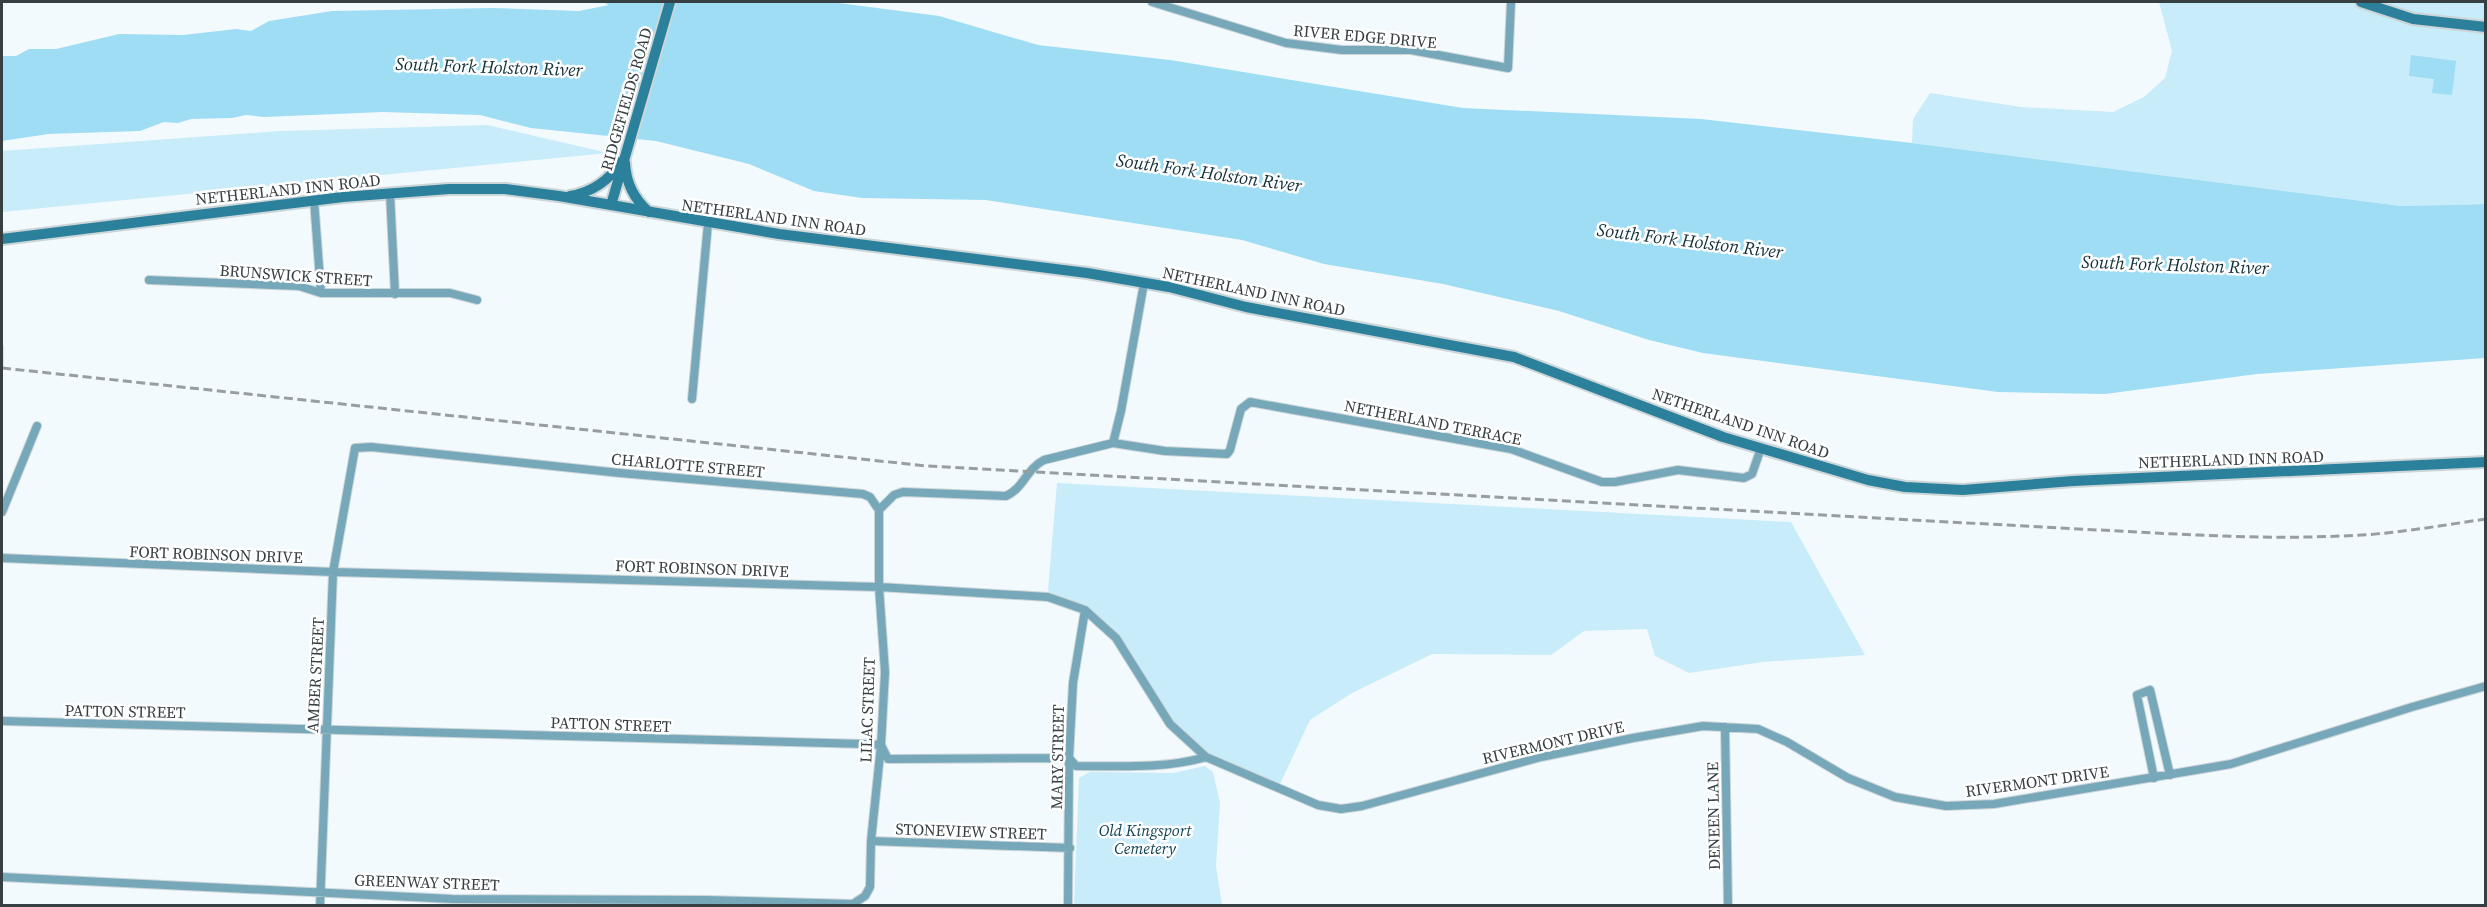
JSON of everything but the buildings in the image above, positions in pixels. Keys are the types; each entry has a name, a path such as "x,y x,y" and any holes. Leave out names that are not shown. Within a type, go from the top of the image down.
{"main road":[{"name":"RIDGEFIELDS ROAD","path":"611,205 670,2"},
{"path":"2361,2 2413,19 2438,24 2486,27"},
{"path":"560,196 589,191 622,168 630,189 639,203 650,213"},
{"name":"NETHERLAND INN ROAD","path":"2,239 314,200 449,189 505,189 560,196 708,223 964,259 1051,268 1169,287 1246,308 1514,357 1554,370 1683,423 1761,448 1868,480 1935,490 1964,490 2073,480 2486,462"}],"street":[{"name":"RIVER EDGE DRIVE","path":"1152,2 1286,43 1342,50 1411,50 1508,68 1511,2"},
{"path":"390,193 395,294"},
{"path":"314,200 321,293"},
{"path":"692,399 708,223"},
{"name":"BRUNSWICK STREET","path":"149,280 299,286 321,293 450,293 477,300"},
{"path":"879,510 894,495 903,492 1006,496 1016,492 1034,464 1113,443 1144,283"},
{"name":"NETHERLAND TERRACE","path":"1113,443 1165,451 1227,454 1241,409 1250,402 1511,449 1602,482 1615,482 1678,470 1744,478 1752,474 1761,448"},
{"path":"2,512 38,426"},
{"name":"CHARLOTTE STREET","path":"355,448 371,447 620,473 863,494 870,497 879,510"},
{"name":"AMBER STREET","path":"320,906 333,572 355,448"},
{"name":"LILAC STREET","path":"853,904 865,896 870,886 871,841 881,745 885,672 879,587 879,510"},
{"name":"FORT ROBINSON DRIVE","path":"2,558 333,572 879,587 1048,597 1085,610 1116,638 1170,724 1206,757 1318,805"},
{"name":"MARY STREET","path":"1068,906 1069,758 1073,683 1085,610"},
{"name":"RIVERMONT DRIVE","path":"1318,805 1341,809 1362,806 1540,757 1681,729 1725,727 1758,729 1871,789 1920,803 1970,806 1994,804 2154,778 2258,757 2412,706 2486,686"},
{"path":"2154,778 2137,695 2150,690 2170,775"},
{"name":"PATTON STREET","path":"2,721 881,745"},
{"name":"DENEEN LANE","path":"1725,727 1728,906"},
{"path":"881,745 888,759 1069,758 1076,766 1158,766 1184,764 1206,757"},
{"name":"STONEVIEW STREET","path":"871,841 1070,848"},
{"name":"GREENWAY STREET","path":"2,877 452,899 853,904"}],"green space":[{"path":"2159,2 2485,2 2485,204 2401,206 1912,143 1913,119 1930,93 2021,107 2113,112 2144,97 2165,78 2172,51"},
{"path":"487,125 608,153 2,212 2,151 281,131"},
{"path":"1057,483 1791,522 1865,655 1763,662 1689,673 1655,656 1647,629 1584,631 1551,655 1432,654 1352,693 1310,720 1278,788 1206,757 1170,724 1116,638 1085,610 1048,591"},
{"name":"Old Kingsport Cemetery","path":"1205,766 1213,772 1220,803 1216,866 1222,905 1074,905 1079,778 1090,772 1173,773"}],"water":[{"name":"South Fork Holston River","path":"602,2 831,2 939,16 1038,45 1170,60 1463,108 1701,119 1912,143 2401,206 2485,204 2485,358 2257,374 2105,394 1998,392 1703,353 1649,340 1559,311 1443,284 1324,264 1242,240 986,200 862,198 814,191 749,164 656,141 531,128 480,115 383,112 264,117 246,115 232,118 191,119 178,123 164,122 140,131 48,134 2,141 2,56 16,56 29,49 56,49 119,34 183,35 236,29 251,31 269,21 332,11 492,8 579,11 609,5"},
{"path":"2411,55 2456,61 2452,95 2432,93 2434,79 2409,76"}],"waterway":[{"path":"2,346 2,366"}],"railway":[{"path":"2,368 927,466 2209,536 2307,537 2377,534 2486,519"}]}
